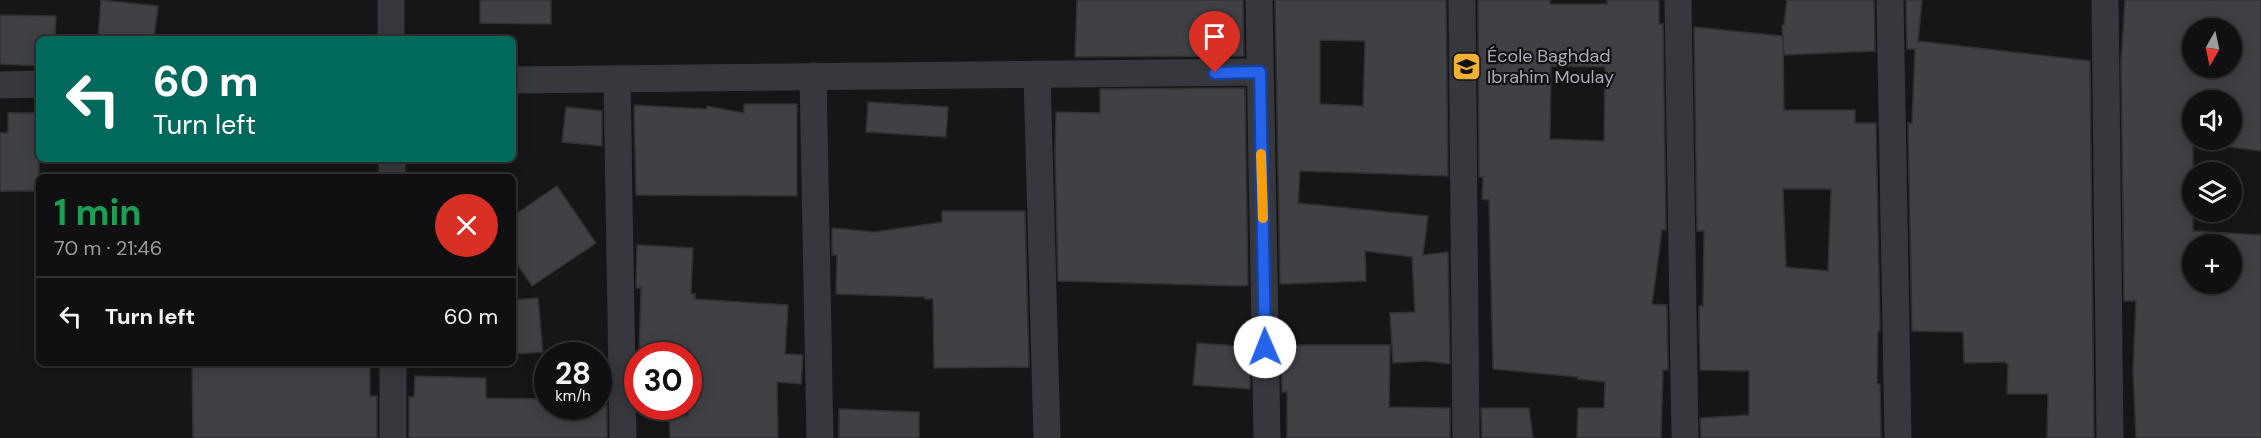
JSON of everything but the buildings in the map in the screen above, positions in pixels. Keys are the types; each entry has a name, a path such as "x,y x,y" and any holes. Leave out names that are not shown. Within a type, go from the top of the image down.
{"street":[{"path":"391,0 391,36"},
{"path":"1259,0 1267,438"},
{"path":"1462,0 1466,438"},
{"path":"1678,0 1686,438"},
{"path":"1890,0 1898,438"},
{"path":"2105,0 2110,438"},
{"path":"516,80 1260,72"},
{"path":"1037,75 1047,438"},
{"path":"813,76 820,438"},
{"path":"617,79 623,438"},
{"path":"0,85 36,84"},
{"path":"393,366 393,438"}],"slow traffic":[{"path":"1261,154 1263,218"}],"place":[{"name":"École Baghdad Ibrahim Moulay","path":"1466,66"}],"route":[{"path":"1215,73 1260,72 1265,347"}]}
